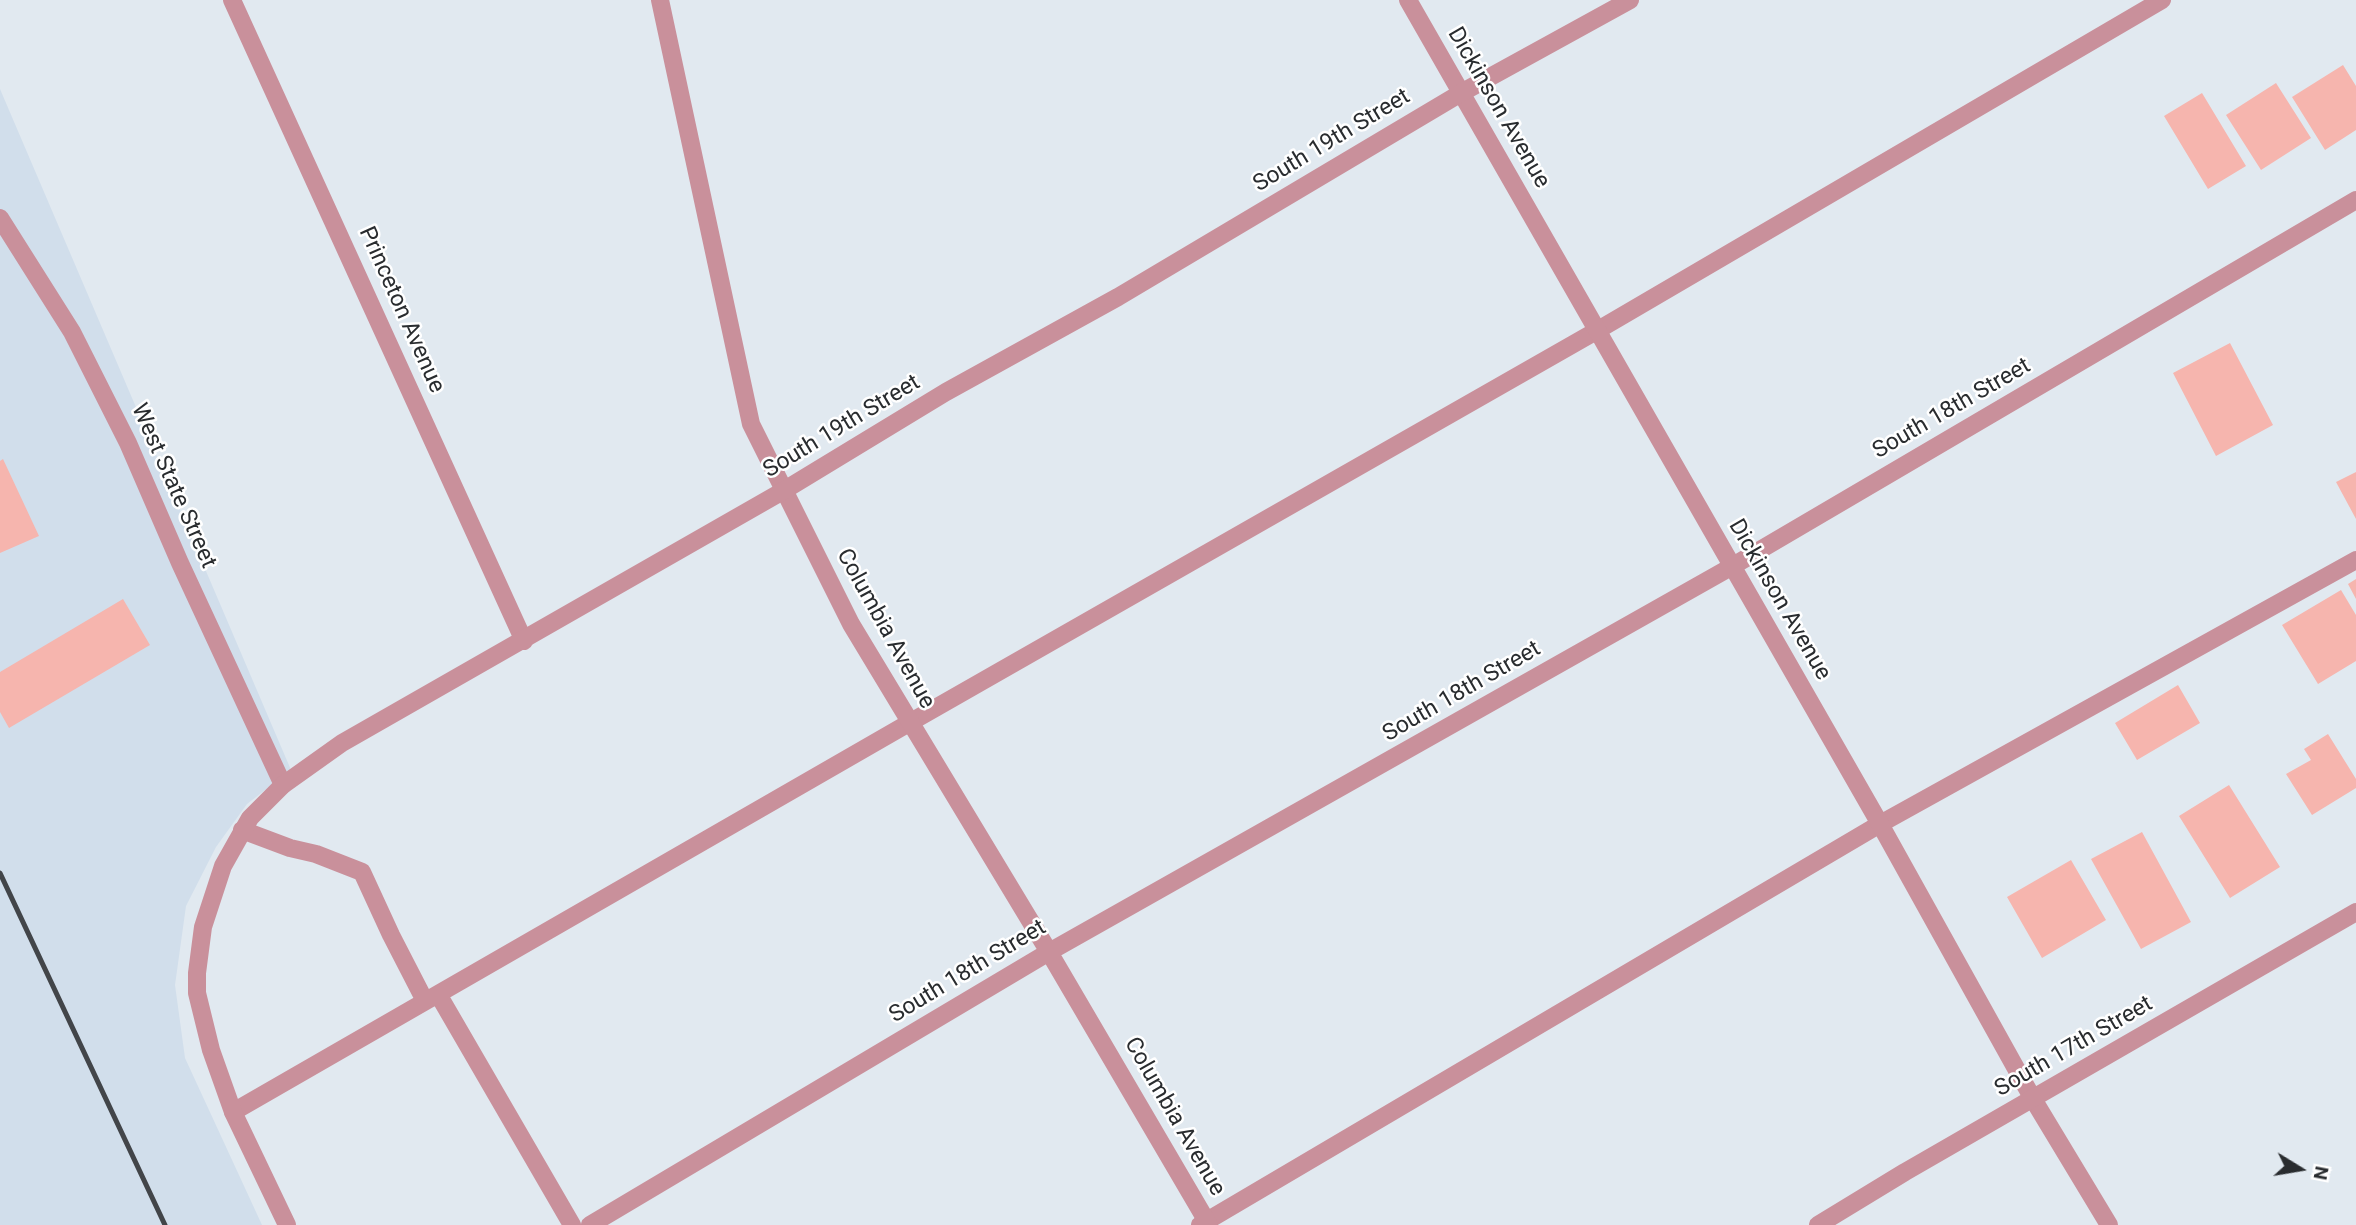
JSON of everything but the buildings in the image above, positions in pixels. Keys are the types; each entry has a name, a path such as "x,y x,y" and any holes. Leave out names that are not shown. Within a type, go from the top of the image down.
{"street":[{"name":"Princeton Avenue","path":"232,0 524,641"},
{"name":"Columbia Avenue","path":"660,0 751,424 851,624 1049,953 1205,1224"},
{"name":"Dickinson Avenue","path":"1408,0 1880,824 2033,1099 2109,1225"},
{"name":"South 19th Street","path":"233,1112 211,1050 197,993 203,928 223,866 242,830 250,818 283,785 342,743 783,491 946,392 1118,297 1461,93 1630,0"},
{"path":"286,1225 233,1112 1598,330 2162,0"},
{"name":"South 18th Street","path":"590,1225 1049,953 1731,567 2356,200"},
{"name":"West State Street","path":"0,218 72,332 128,443 180,563 283,785"},
{"path":"1205,1224 1880,824 2356,561"},
{"path":"242,830 290,848 316,853 362,872 391,935 572,1225"},
{"name":"South 17th Street","path":"1818,1225 2356,912"}],"shaded area":[{"path":"0,89 291,770 247,804 216,847 186,906 175,985 185,1058 262,1225 0,1225"}],"railway":[{"path":"0,873 165,1225"}]}
